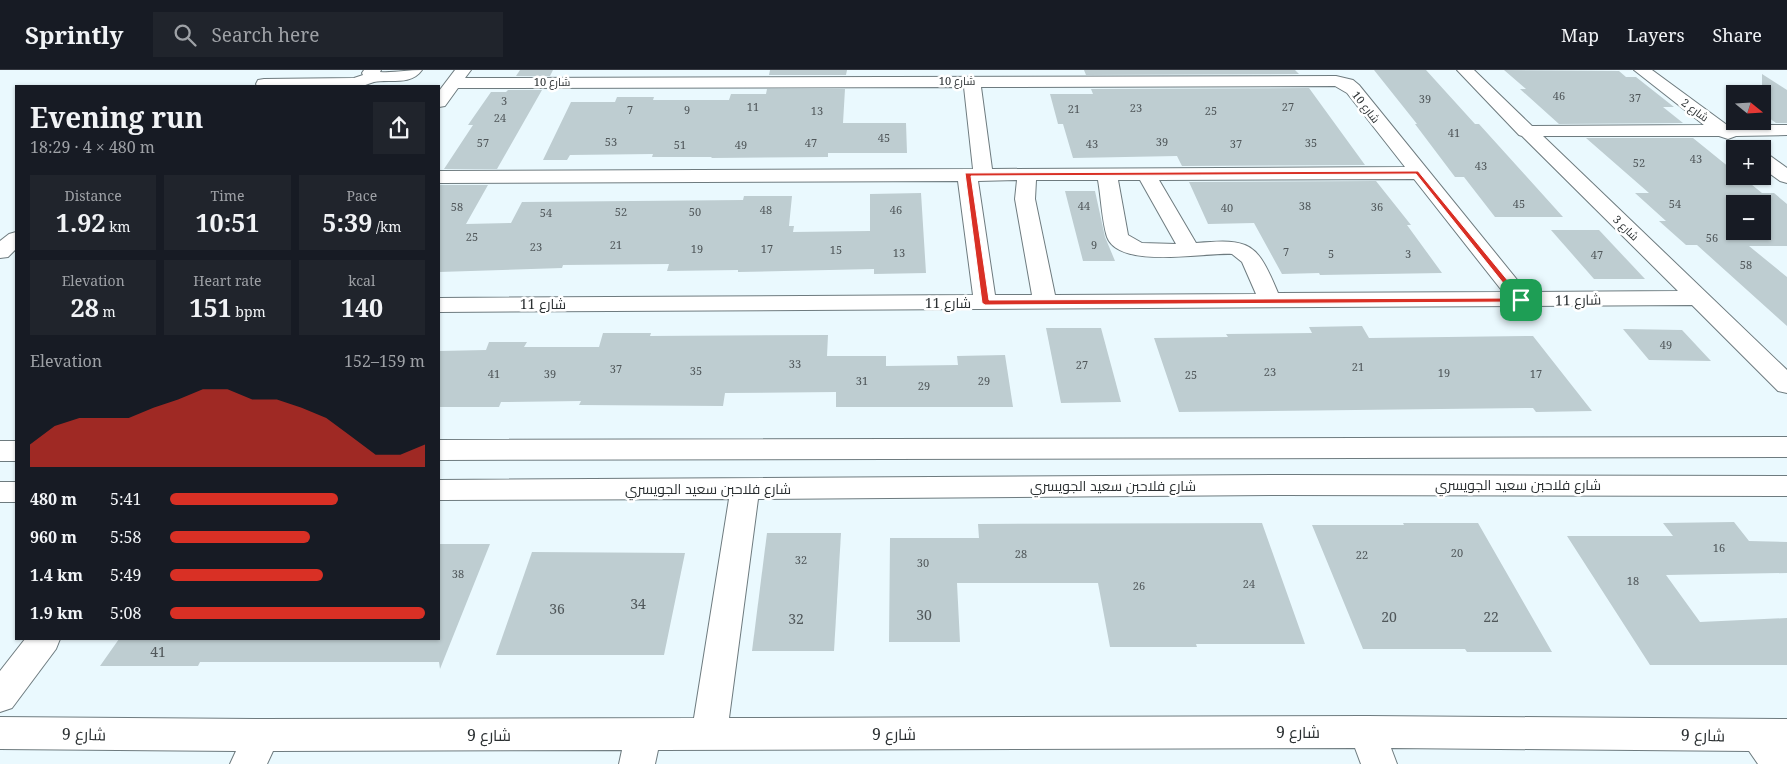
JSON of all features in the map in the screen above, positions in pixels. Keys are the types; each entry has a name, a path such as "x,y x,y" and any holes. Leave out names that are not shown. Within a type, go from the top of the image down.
{"street":[{"path":"264,84 356,83 368,80 372,73 396,77 414,70"},
{"name":"شارع 3","path":"1465,70 1787,385"},
{"name":"شارع 2","path":"1642,70 1737,140"},
{"name":"شارع 10","path":"458,76 972,81 1011,75 1323,79 1342,76 1521,300"},
{"path":"440,101 458,76"},
{"path":"972,81 975,174 985,303"},
{"path":"1526,130 1787,130"},
{"path":"1771,165 1787,177"},
{"path":"440,177 1418,172"},
{"path":"1027,174 1025,199 1045,302"},
{"path":"1107,174 1118,238 1123,243 1140,250 1231,247 1246,253 1270,301"},
{"path":"1146,174 1189,249"},
{"path":"0,252 15,239"},
{"name":"شارع 11","path":"440,305 1698,298"},
{"path":"1656,447 1645,454 1642,464 1652,474 1677,486"},
{"path":"440,450 1787,447"},
{"path":"498,490 517,477 524,466 519,450"},
{"path":"0,451 15,451"},
{"name":"شارع فلاحبن سعيد الجويسري","path":"440,490 1283,485 1787,486"},
{"path":"709,734 745,489"},
{"path":"0,492 15,492"},
{"path":"0,697 43,640"},
{"path":"1367,732 1379,764"},
{"name":"شارع 9","path":"0,733 256,750 640,749 709,734 1367,732 1773,735"},
{"path":"1773,735 1779,764"}],"building":[{"path":"520,70 553,70 550,76 516,76"},
{"path":"770,70 847,70 846,75 769,75"},
{"path":"1084,70 1295,70 1299,74 1086,75"},
{"path":"1374,70 1426,70 1475,124 1479,124 1563,217 1495,217 1464,177 1455,177 1415,124 1417,124"},
{"path":"1504,70 1619,71 1626,77 1636,77 1674,107 1663,107 1683,123 1559,124 1520,89 1526,89"},
{"path":"1762,74 1787,90 1787,123 1776,123 1771,119 1771,85 1762,85"},
{"path":"1309,88 1365,165 1182,166 1177,156 1073,158 1063,124 1058,124 1050,94 1093,94 1091,89"},
{"path":"767,89 845,89 843,123 906,123 907,153 828,153 828,157 711,158 652,157 653,154 570,155 567,160 543,160 571,102 615,102 617,97 654,97 653,100 729,100 731,94 766,94"},
{"path":"508,90 542,90 497,169 444,169 473,125 468,125 491,92 506,92"},
{"path":"1586,138 1693,138 1726,165 1726,185 1752,185 1762,193 1774,193 1787,204 1787,246 1749,246 1787,277 1787,326 1697,245 1686,245 1659,221 1666,221 1635,193 1649,193"},
{"path":"1376,181 1411,225 1407,225 1442,273 1282,274 1254,223 1208,224 1189,182"},
{"path":"440,185 488,185 466,224 511,223 522,202 743,200 744,196 792,196 789,226 794,226 793,232 870,231 870,194 921,193 926,273 874,274 874,269 738,272 738,270 667,271 669,264 563,265 562,268 440,272"},
{"path":"1065,191 1095,191 1105,237 1115,261 1083,261"},
{"path":"1551,230 1599,230 1645,279 1594,279"},
{"path":"1362,326 1369,338 1533,336 1592,411 1536,412 1533,408 1179,412 1154,338 1228,337 1226,334 1312,333 1309,327"},
{"path":"1046,328 1101,328 1121,402 1061,403"},
{"path":"1623,329 1682,330 1711,361 1649,360"},
{"path":"603,333 651,333 650,336 828,335 827,356 886,356 886,366 958,365 957,356 1005,355 1013,407 836,407 836,392 725,393 723,406 579,405 581,401 501,402 499,407 440,407 440,351 486,350 489,342 527,342 524,347 599,347"},
{"path":"1734,522 1749,541 1787,542 1787,573 1666,575 1700,622 1787,618 1787,665 1650,665 1567,536 1673,536 1663,523"},
{"path":"1262,523 1305,644 1196,644 1197,647 1110,647 1098,583 957,583 960,642 889,642 890,538 979,538 978,524"},
{"path":"1403,523 1478,523 1552,652 1467,652 1465,649 1363,649 1312,525 1404,525"},
{"path":"767,533 841,533 834,651 752,651"},
{"path":"440,544 490,544 440,669 439,662 200,662 198,666 100,666 118,640 440,640"},
{"path":"532,552 685,553 664,655 496,655"}],"route":[{"path":"1418,172 1521,300 985,303 967,174 1418,172"}]}
